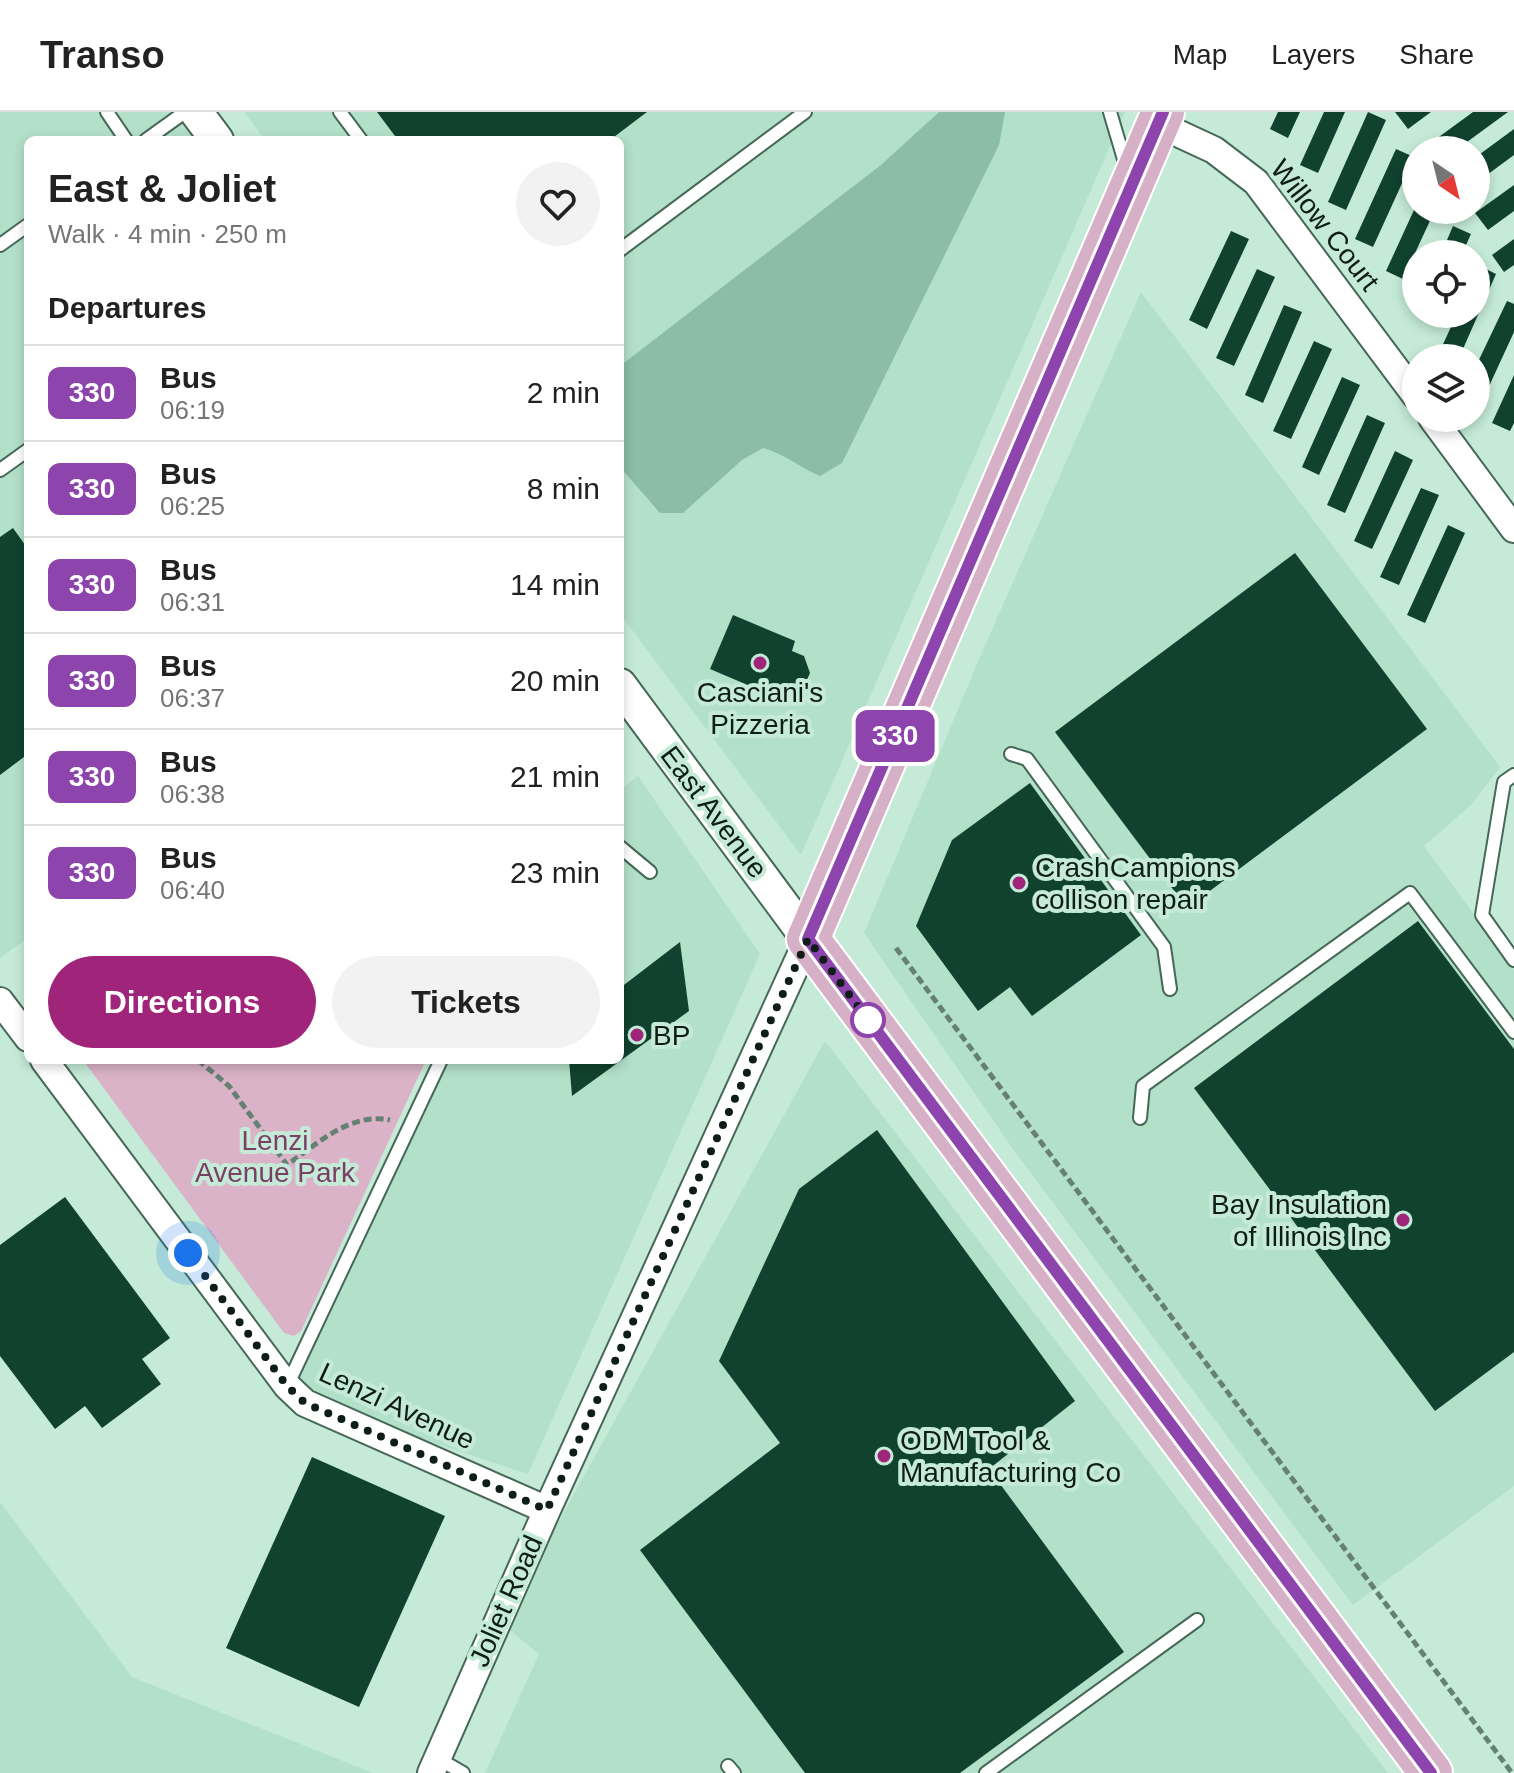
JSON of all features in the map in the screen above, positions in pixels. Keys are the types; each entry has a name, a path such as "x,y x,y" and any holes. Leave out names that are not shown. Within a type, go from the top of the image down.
{"main road":[{"name":"Joliet Road","path":"808,939 1160,118"},
{"path":"808,939 1431,1773"}],"street":[{"path":"196,112 214,136"},
{"name":"Willow Court","path":"1160,118 1214,150 1256,182 1402,377"},
{"path":"1442,432 1514,529"},
{"name":"East Avenue","path":"624,690 808,939"},
{"name":"Joliet Road","path":"434,1765 808,939"},
{"path":"0,1001 24,1033"},
{"name":"Lenzi Avenue","path":"47,1064 287,1386 305,1403 547,1510"}],"lane":[{"path":"107,112 123,136"},
{"path":"152,136 185,112"},
{"path":"340,112 358,136"},
{"path":"624,247 805,112"},
{"path":"1110,112 1132,184"},
{"path":"0,245 24,228"},
{"path":"0,470 24,453"},
{"path":"1011,754 1027,759 1164,947 1170,989"},
{"path":"1514,775 1504,782 1482,915 1514,960"},
{"path":"624,850 650,872"},
{"path":"1140,1118 1143,1086 1410,893 1514,1032"},
{"path":"287,1386 439,1064"},
{"path":"986,1773 1197,1620"},
{"path":"434,1765 463,1773"}],"path":[{"path":"896,948 1512,1773"},
{"path":"203,1064 229,1086 287,1165 328,1135 373,1116 411,1125"}],"shaded area":[{"path":"0,112 188,112 206,136 24,136 24,941 0,958"},
{"path":"244,112 1125,112 801,855 624,619 624,136 262,136"},
{"path":"939,112 1005,112 999,145 842,463 820,476 763,448 742,460 683,513 660,513 624,472 624,363 881,165"},
{"path":"1141,292 1500,767 1471,805 1424,846 1514,969 1514,1486 1353,1605 1015,1152 864,933 980,657"},
{"path":"638,776 760,954 528,1474 306,1401 290,1386 446,1064 624,1064 624,787"},
{"path":"825,1041 1388,1773 485,1773 539,1654 502,1624"},
{"path":"0,1502 132,1677 373,1773 0,1773"}],"green space":[{"name":"Lenzi Avenue Park","path":"86,1064 424,1064 301,1331 294,1336 284,1333"}],"building":[{"path":"377,112 647,112 615,136 395,136"},
{"path":"1278,112 1300,112 1288,138 1270,129"},
{"path":"1324,112 1345,112 1318,173 1300,165"},
{"path":"1368,112 1386,120 1346,210 1328,202"},
{"path":"1395,112 1431,112 1408,129"},
{"path":"1473,112 1508,112 1475,136 1440,136"},
{"path":"1514,129 1514,155 1490,173 1490,147"},
{"path":"1396,149 1402,152 1402,183 1373,247 1355,239"},
{"path":"1514,185 1514,211 1488,230 1483,224 1490,224 1490,202"},
{"path":"1408,224 1429,224 1421,240 1402,240 1402,279 1386,271"},
{"path":"1453,226 1471,234 1468,240 1447,240"},
{"path":"1231,231 1249,239 1207,329 1189,320"},
{"path":"1514,239 1514,265 1504,272 1492,255"},
{"path":"1257,269 1275,277 1234,366 1216,358"},
{"path":"1490,271 1496,274 1490,288"},
{"path":"1507,301 1514,304 1514,332 1490,384 1490,344 1486,344"},
{"path":"1284,305 1302,312 1263,403 1245,395"},
{"path":"1451,328 1472,328 1465,344 1443,344"},
{"path":"1314,341 1332,349 1291,439 1273,431"},
{"path":"1514,375 1514,423 1510,431 1492,423"},
{"path":"1342,377 1360,385 1319,475 1302,467"},
{"path":"1367,415 1385,423 1345,513 1327,505"},
{"path":"1395,451 1413,460 1372,549 1354,541"},
{"path":"1421,488 1439,495 1399,585 1380,577"},
{"path":"1448,525 1465,533 1425,623 1407,615"},
{"path":"13,528 24,543 24,757 0,775 0,537"},
{"path":"1295,553 1427,729 1187,908 1055,732"},
{"name":"Casciani's Pizzeria","path":"733,615 795,641 792,651 804,656 810,673 799,697 785,701 710,669"},
{"name":"CrashCampions collison repair","path":"1030,783 1141,935 1032,1016 1010,987 978,1011 916,926 952,840"},
{"name":"Bay Insulation of Illinois Inc","path":"1418,921 1514,1049 1514,1352 1435,1411 1194,1088"},
{"name":"BP","path":"680,942 689,1011 624,1058 624,985"},
{"name":"BP","path":"569,1064 616,1064 572,1096"},
{"name":"ODM Tool & Manufacturing Co","path":"877,1130 1075,1401 989,1469 1124,1652 960,1773 805,1773 640,1550 780,1443 719,1361 799,1189"},
{"path":"65,1197 170,1338 142,1359 161,1384 102,1428 85,1406 55,1429 0,1356 0,1245"},
{"path":"312,1457 445,1516 359,1707 226,1648"}],"bus line":[{"name":"330","path":"1163,112 808,939 1431,1773"}],"place":[{"name":"Casciani's Pizzeria","path":"760,663"},
{"name":"CrashCampions collison repair","path":"1019,883"},
{"name":"BP","path":"637,1035"},
{"name":"Bay Insulation of Illinois Inc","path":"1403,1220"},
{"name":"ODM Tool & Manufacturing Co","path":"884,1456"}],"route":[{"path":"188,1253 287,1386 305,1403 547,1510 808,939 876,1031 868,1020"}]}
